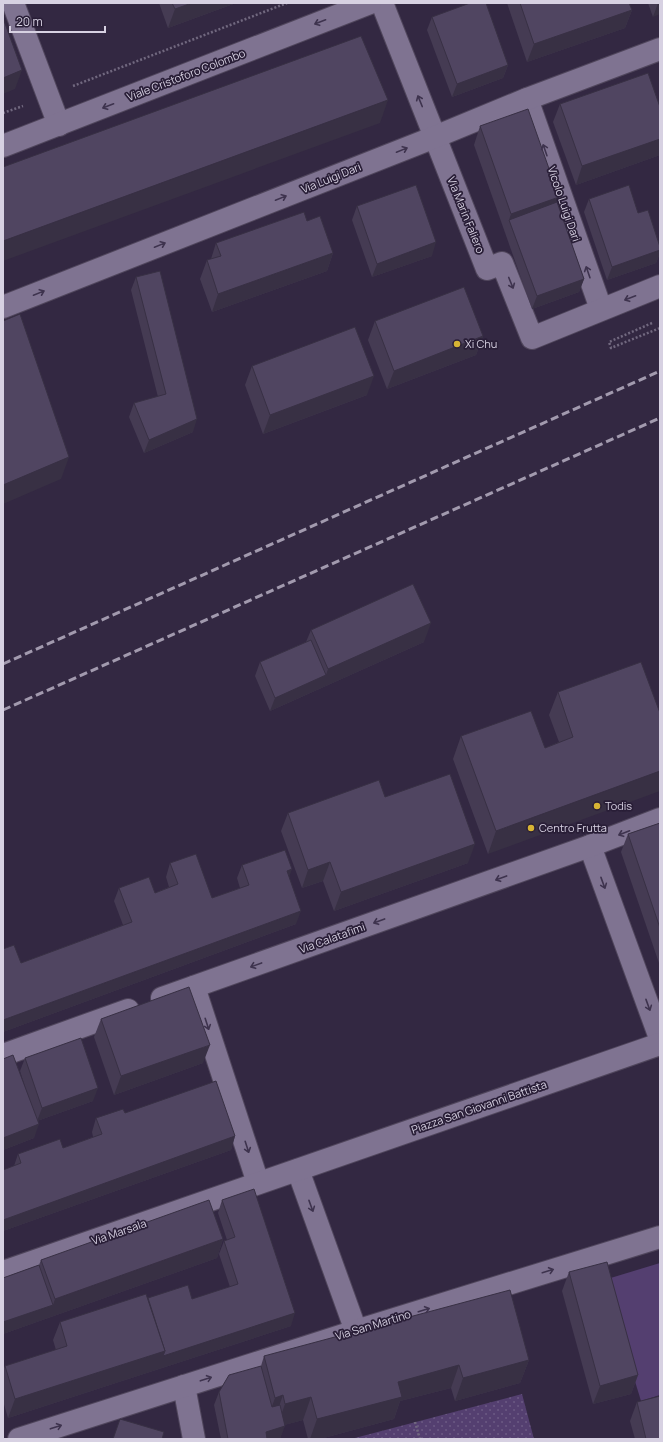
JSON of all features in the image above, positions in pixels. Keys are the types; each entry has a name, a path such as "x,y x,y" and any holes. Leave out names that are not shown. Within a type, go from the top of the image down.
{"street":[{"path":"13,3 59,125"},
{"name":"Viale Cristoforo Colombo","path":"3,146 370,3"},
{"name":"Via Marin Faliero","path":"382,3 487,269 502,262 532,338 601,309"},
{"name":"Via Luigi Dari","path":"3,307 435,137 527,99 660,49"},
{"name":"Vicolo Luigi Dari","path":"527,99 601,309"},
{"path":"601,309 660,286"},
{"name":"Via Calatafimi","path":"3,1055 590,846 660,819"},
{"path":"590,846 660,1038"},
{"path":"194,986 258,1183"},
{"name":"Piazza San Giovanni Battista","path":"258,1183 660,1044"},
{"path":"298,1170 356,1331"},
{"name":"Via Marsala","path":"3,1272 258,1183"},
{"name":"Via San Martino","path":"19,1439 356,1331 660,1237"},
{"path":"184,1386 194,1439"}],"path":[{"path":"3,113 287,3"},
{"path":"652,323 609,342 611,348 660,328"},
{"path":"415,1422 420,1439"}],"shaded area":[{"path":"660,1263 660,1395 641,1401 604,1280"},
{"path":"522,1394 534,1439 351,1439"}],"building":[{"path":"172,3 192,3 175,9"},
{"path":"470,3 486,3 508,65 457,84 432,17"},
{"path":"520,3 629,3 632,10 534,44"},
{"path":"3,18 22,70 3,78"},
{"path":"361,36 388,100 3,241 3,167"},
{"path":"648,73 660,107 660,139 582,166 560,104"},
{"path":"528,109 559,197 511,214 480,126"},
{"path":"416,185 436,242 377,264 357,206"},
{"path":"629,185 638,213 648,210 660,250 612,267 589,199"},
{"path":"557,202 584,279 537,296 509,220"},
{"path":"304,212 307,221 320,216 333,253 218,294 207,260 221,256 216,243"},
{"path":"160,271 197,419 149,440 134,403 166,394 136,277"},
{"path":"464,287 483,336 394,371 375,321"},
{"path":"20,314 69,457 3,485 3,321"},
{"path":"355,327 374,376 270,415 252,366"},
{"path":"413,584 431,623 328,669 311,630"},
{"path":"311,640 326,675 275,698 260,662"},
{"path":"641,662 660,713 660,771 496,831 461,736 531,711 545,748 573,737 558,692"},
{"path":"450,774 475,844 341,892 330,862 308,870 288,813 379,780 385,797"},
{"path":"660,823 660,928 628,834"},
{"path":"285,850 292,869 287,871 301,911 3,1020 3,949 14,945 21,963 132,922 119,888 149,877 155,893 178,884 170,863 196,854 212,898 249,885 242,865"},
{"path":"189,987 210,1045 121,1076 101,1019"},
{"path":"81,1038 98,1088 42,1108 25,1058"},
{"path":"13,1055 39,1124 3,1138 3,1059"},
{"path":"216,1081 235,1136 3,1220 3,1170 21,1163 18,1154 60,1139 63,1148 102,1134 96,1118 123,1109 125,1113"},
{"path":"254,1189 295,1313 163,1356 165,1351 148,1298 188,1285 192,1299 238,1284 224,1241 235,1237 222,1200"},
{"path":"209,1200 223,1239 55,1299 41,1260"},
{"path":"607,1262 638,1375 600,1386 569,1272"},
{"path":"39,1265 53,1305 3,1322 3,1278"},
{"path":"510,1290 529,1360 463,1378 459,1365 398,1382 402,1397 317,1419 311,1397 285,1404 283,1395 275,1398 264,1356"},
{"path":"146,1294 165,1351 15,1399 5,1366 67,1346 60,1322"},
{"path":"261,1366 272,1407 280,1405 285,1426 266,1432 267,1439 228,1439 219,1392 229,1375"},
{"path":"660,1396 660,1439 646,1439 637,1402"},
{"path":"120,1419 164,1432 162,1439 113,1439"}],"railway":[{"path":"3,664 660,371"},
{"path":"3,710 660,418"}],"place":[{"name":"Xi Chu","path":"457,344"},
{"name":"Todis","path":"597,806"},
{"name":"Centro Frutta","path":"531,828"}]}
